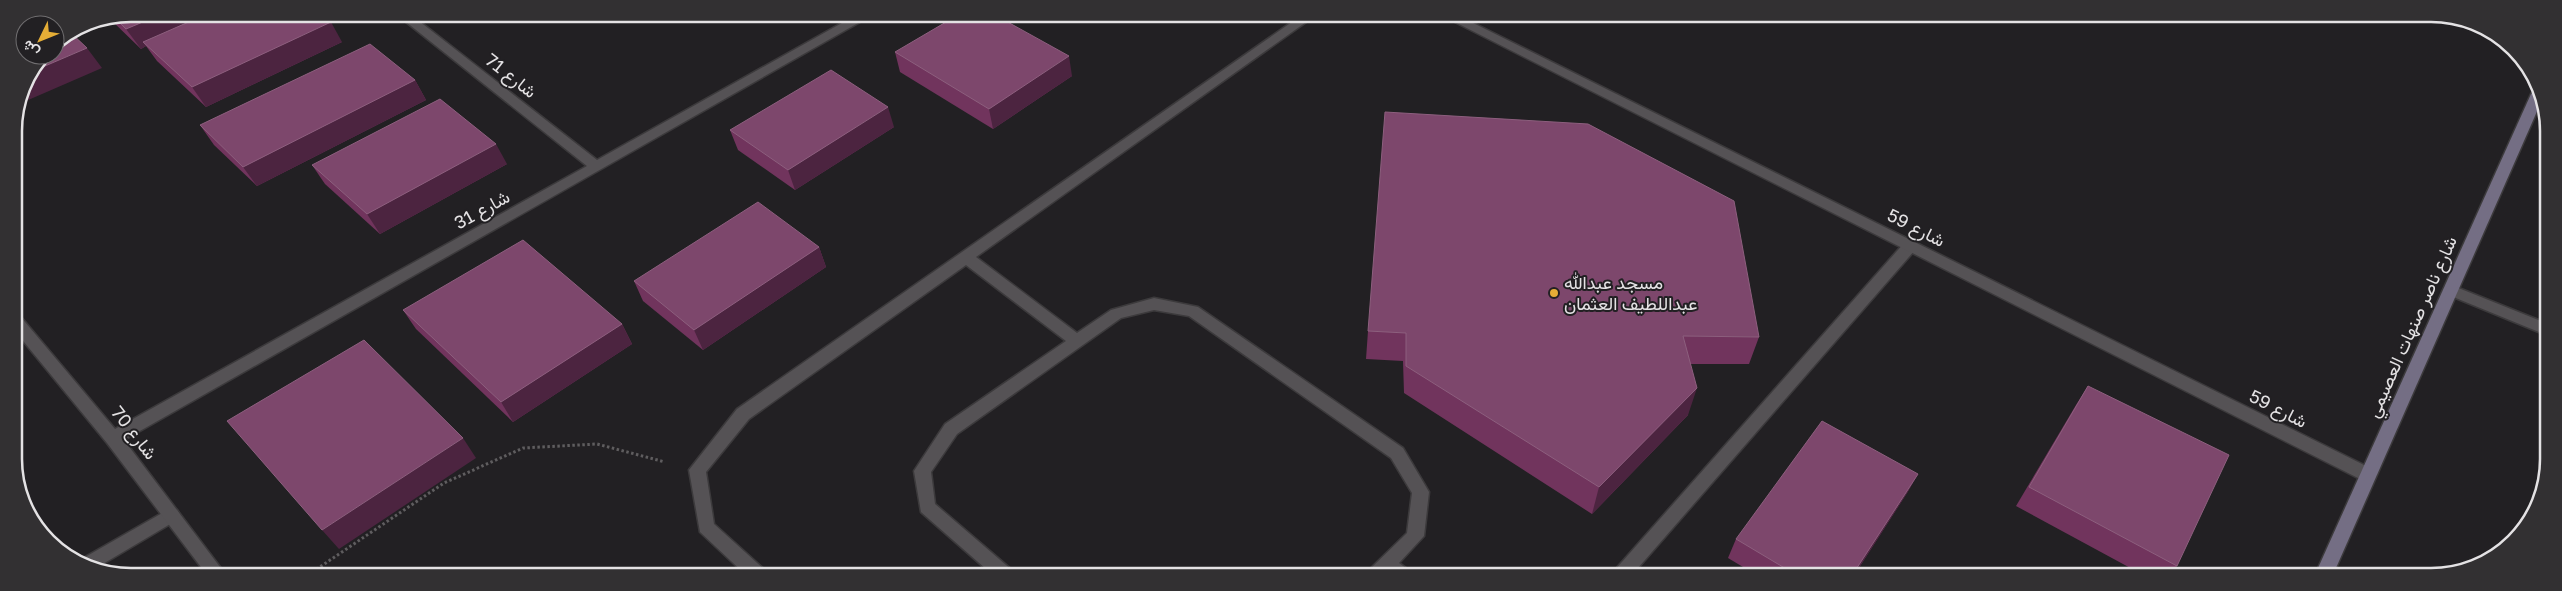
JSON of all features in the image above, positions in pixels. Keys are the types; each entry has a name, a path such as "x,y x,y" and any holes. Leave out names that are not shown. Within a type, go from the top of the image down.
{"street":[{"name":"شارع 71","path":"412,22 597,167"},
{"name":"شارع 31","path":"114,438 854,22"},
{"path":"751,568 706,527 697,470 744,414 1300,22"},
{"name":"شارع 59","path":"1461,22 2368,475"},
{"name":"شارع ناصر صنهات العصيمي","path":"2327,568 2535,101"},
{"path":"1627,568 1910,246"},
{"path":"966,257 1077,340"},
{"path":"2451,290 2540,327"},
{"path":"998,568 927,507 922,471 951,429 1116,314 1154,304 1193,312 1397,453 1420,492 1415,536 1382,568"},
{"name":"شارع 70","path":"22,329 114,438 212,568"},
{"path":"93,561 171,515"}],"path":[{"path":"318,568 444,483 523,448 597,444 697,470"}],"building":[{"path":"143,22 126,29 120,23"},
{"path":"189,22 331,22 192,87 143,42"},
{"path":"946,22 1008,22 1069,56 989,109 895,52"},
{"path":"76,38 87,48 65,57 65,46"},
{"path":"370,44 415,80 243,167 200,125"},
{"path":"831,70 888,107 788,170 730,130"},
{"path":"440,99 496,144 367,214 312,165"},
{"name":"مسجد عبدالله عبداللطيف العثمان","path":"1385,112 1588,124 1734,201 1759,337 1683,336 1697,388 1599,487 1406,366 1406,333 1368,331"},
{"path":"758,202 819,247 694,330 634,281"},
{"path":"523,240 622,324 501,402 403,310"},
{"path":"364,340 463,438 322,530 227,421"},
{"path":"2088,386 2229,455 2177,566 2029,487"},
{"path":"1822,421 1918,474 1857,568 1785,568 1736,539"}],"place":[{"name":"مسجد عبدالله عبداللطيف العثمان","path":"1554,293"}]}
